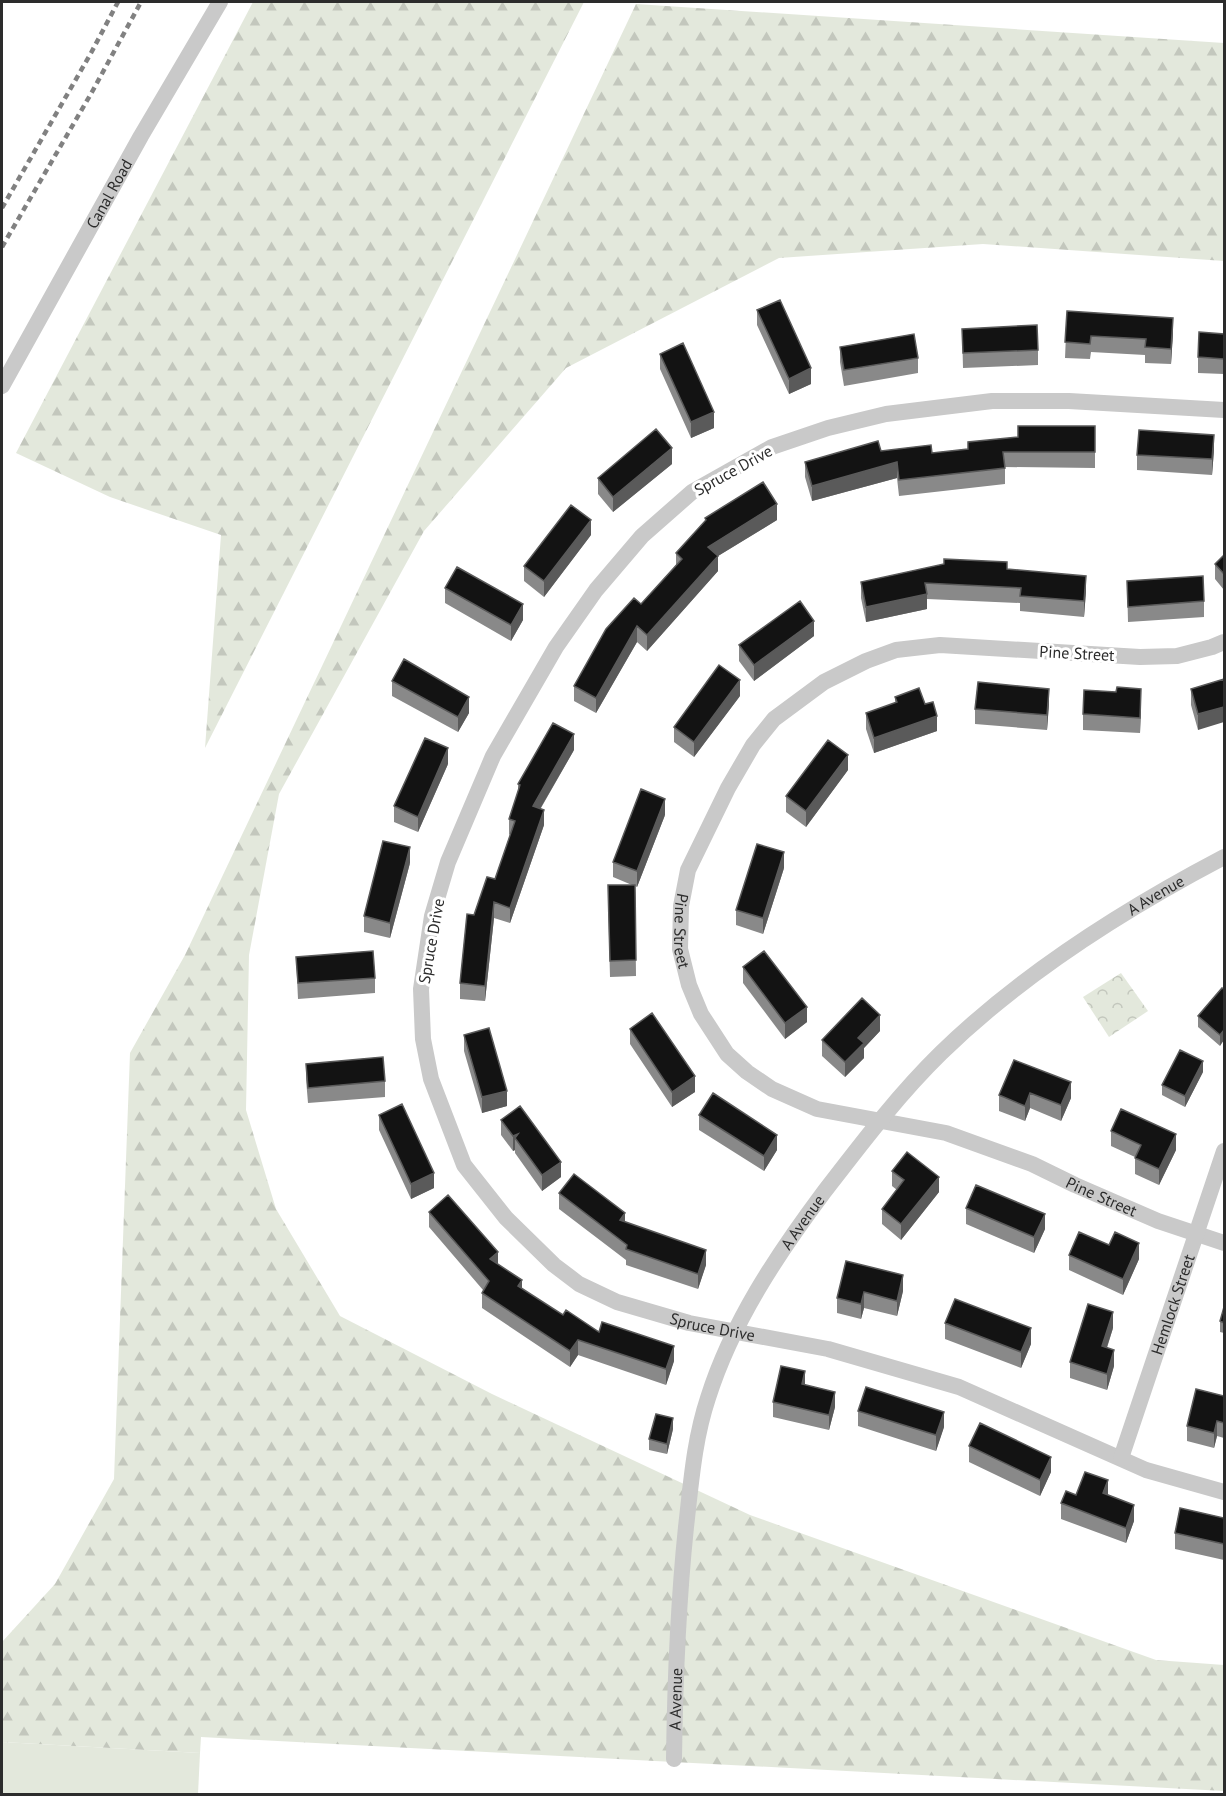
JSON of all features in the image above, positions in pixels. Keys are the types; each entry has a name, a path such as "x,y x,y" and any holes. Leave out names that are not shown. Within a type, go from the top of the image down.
{"street":[{"name":"Canal Road","path":"2,386 141,136 220,2"},
{"name":"Spruce Drive","path":"1224,410 1069,401 992,401 886,414 828,428 772,447 692,492 642,536 596,590 556,647 493,756 448,862 432,916 422,989 423,1039 431,1079 464,1165 506,1218 555,1265 579,1284 616,1302 689,1323 828,1349 959,1387 1146,1470 1224,1492"},
{"name":"Pine Street","path":"1224,642 1177,656 1140,657 940,645 896,650 866,660 825,682 774,719 753,745 728,788 688,870 681,906 680,949 689,985 701,1014 727,1054 772,1089 817,1109 957,1137 1032,1164 1158,1221 1224,1242"},
{"name":"A Avenue","path":"674,1759 674,1711 683,1558 695,1452 707,1398 735,1332 761,1281 800,1224 879,1121 940,1054 989,1008 1131,908 1224,857"},
{"name":"Hemlock Street","path":"1121,1458 1224,1151"}],"green space":[{"path":"253,2 584,2 205,748 221,535 110,497 16,453"},
{"path":"636,4 1224,43 1224,261 983,244 779,258 566,368 424,531 279,794 249,955 246,1110 276,1209 340,1316 492,1394 750,1515 1156,1660 1224,1665 1224,1791 201,1737 200,1753 2,1742 2,1642 55,1584 114,1479 130,1053 185,955"},
{"path":"1121,973 1148,1011 1109,1037 1083,997"},
{"path":"2,1742 200,1753 198,1794 2,1794"}],"building":[{"path":"780,300 811,368 789,379 757,310"},
{"path":"1067,311 1173,318 1171,349 1145,347 1146,339 1091,336 1090,344 1065,342"},
{"path":"1037,325 1038,350 963,353 962,329"},
{"path":"1199,332 1224,334 1224,359 1198,357"},
{"path":"914,334 918,358 844,370 840,347"},
{"path":"683,343 714,412 691,422 660,354"},
{"path":"1018,426 1095,426 1095,452 1003,452 1005,468 899,480 897,462 812,486 805,462 878,441 881,451 931,445 932,453 968,449 968,442 1018,437"},
{"path":"656,429 672,448 613,497 598,478"},
{"path":"1139,430 1214,435 1212,459 1137,455"},
{"path":"763,482 777,504 708,547 718,556 647,635 637,626 596,698 574,686 606,629 634,598 641,604 682,559 676,553 706,520 705,518"},
{"path":"571,505 591,520 544,581 524,566"},
{"path":"1224,555 1224,574 1215,564"},
{"path":"944,559 1007,562 1007,569 1086,576 1084,601 1020,596 1021,588 925,583 927,594 866,607 861,582 944,564"},
{"path":"457,567 523,604 511,625 445,588"},
{"path":"1203,576 1204,601 1128,607 1127,581"},
{"path":"800,601 814,621 754,665 739,645"},
{"path":"404,659 469,697 458,717 392,681"},
{"path":"719,665 740,680 694,742 674,727"},
{"path":"1224,679 1224,707 1198,714 1191,689"},
{"path":"978,682 1049,689 1047,715 975,709"},
{"path":"1117,687 1141,689 1140,718 1083,714 1084,690 1116,692"},
{"path":"919,688 925,704 933,702 937,716 874,738 866,713 897,702 895,697"},
{"path":"553,723 574,734 533,806 544,810 510,908 494,902 485,986 460,983 467,914 474,915 487,877 495,879 515,821 509,819 520,785 518,784"},
{"path":"425,738 448,748 418,817 394,806"},
{"path":"828,740 848,755 806,811 786,796"},
{"path":"641,789 665,799 637,871 613,862"},
{"path":"383,841 410,847 390,923 364,916"},
{"path":"757,844 784,852 763,918 736,910"},
{"path":"608,885 635,885 636,960 610,961"},
{"path":"373,951 375,978 298,983 296,957"},
{"path":"764,951 807,1007 785,1023 743,967"},
{"path":"1222,988 1224,989 1224,1030 1220,1035 1198,1016"},
{"path":"862,998 880,1015 858,1038 864,1043 845,1062 822,1040"},
{"path":"652,1013 695,1076 672,1092 630,1029"},
{"path":"489,1028 507,1091 482,1097 464,1035"},
{"path":"1180,1050 1203,1061 1185,1096 1162,1085"},
{"path":"383,1057 385,1081 308,1088 306,1064"},
{"path":"1014,1060 1071,1082 1061,1105 1030,1093 1025,1106 999,1095"},
{"path":"713,1093 777,1135 764,1156 699,1115"},
{"path":"402,1104 434,1173 411,1184 379,1115"},
{"path":"520,1106 561,1162 542,1175 515,1138 518,1134 513,1136 501,1120"},
{"path":"1121,1109 1176,1134 1159,1169 1135,1158 1141,1145 1111,1131"},
{"path":"907,1152 939,1177 901,1224 882,1209 904,1180 892,1171"},
{"path":"574,1174 625,1213 620,1220 706,1250 698,1274 626,1249 627,1245 559,1193"},
{"path":"976,1185 1045,1214 1034,1237 966,1208"},
{"path":"448,1195 498,1252 490,1259 522,1280 518,1286 563,1315 566,1310 599,1332 602,1322 674,1346 666,1369 578,1340 570,1351 482,1293 489,1281 429,1212"},
{"path":"1079,1232 1109,1245 1115,1232 1139,1243 1123,1279 1069,1255"},
{"path":"846,1261 903,1275 897,1301 864,1292 861,1304 837,1298"},
{"path":"955,1299 1031,1328 1021,1352 945,1323"},
{"path":"1088,1304 1113,1312 1102,1346 1114,1350 1107,1374 1070,1362"},
{"path":"1224,1307 1224,1323 1220,1321"},
{"path":"781,1366 805,1371 802,1384 835,1392 829,1415 773,1402"},
{"path":"866,1387 944,1412 936,1435 858,1411"},
{"path":"1196,1389 1224,1396 1224,1423 1217,1421 1214,1433 1187,1426"},
{"path":"656,1414 673,1418 667,1444 649,1439"},
{"path":"980,1423 1051,1457 1040,1480 969,1446"},
{"path":"1085,1472 1108,1480 1103,1493 1134,1505 1126,1528 1061,1503 1066,1491 1076,1495"},
{"path":"1180,1508 1224,1518 1224,1544 1175,1533"}],"railway":[{"path":"2,208 118,2"},
{"path":"2,247 141,2"}]}
